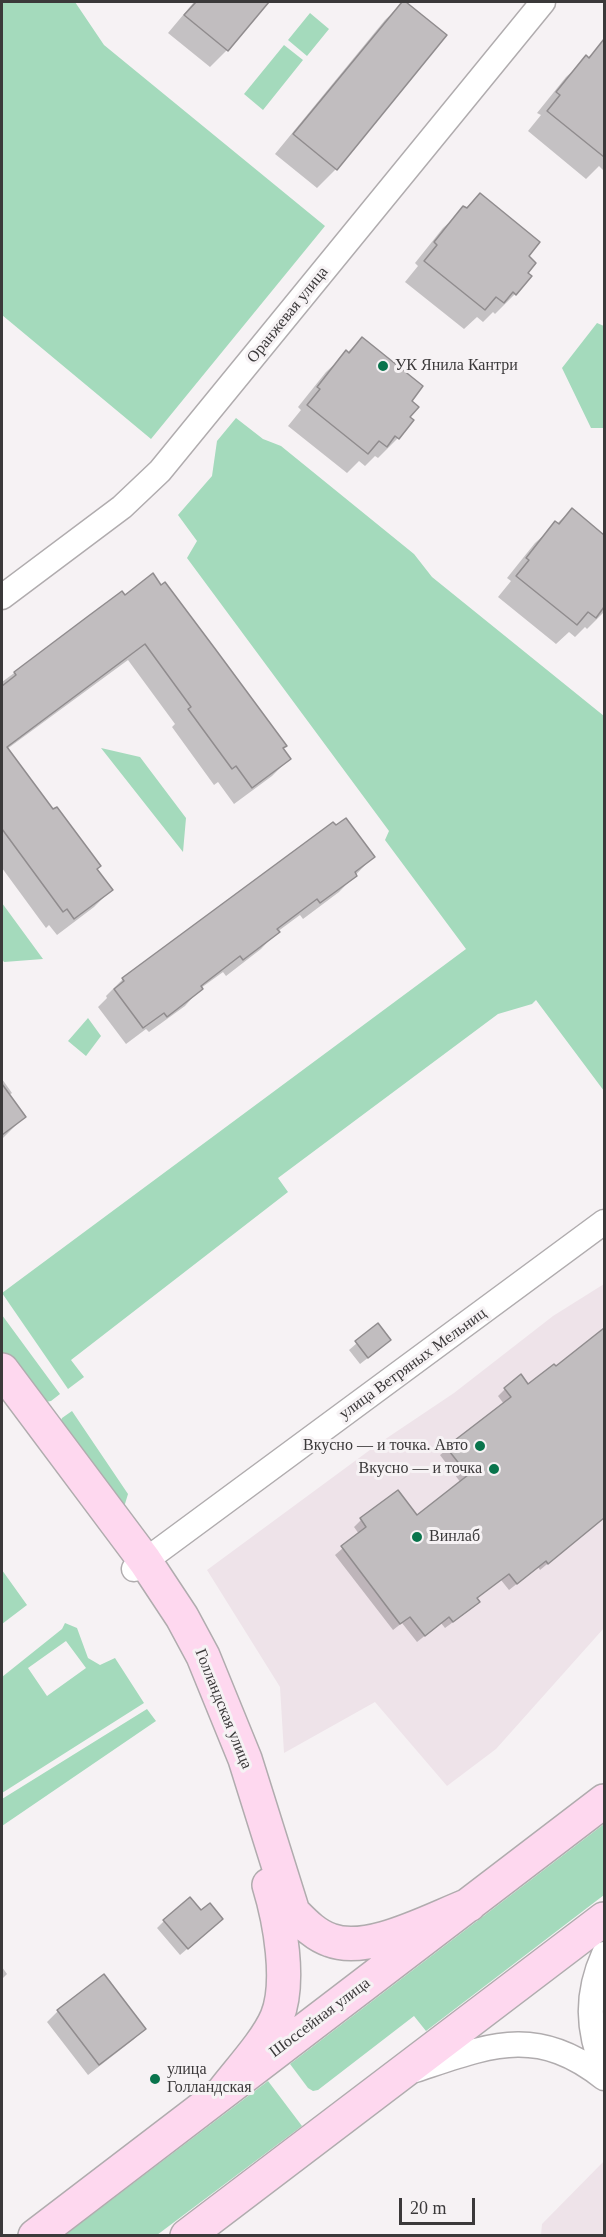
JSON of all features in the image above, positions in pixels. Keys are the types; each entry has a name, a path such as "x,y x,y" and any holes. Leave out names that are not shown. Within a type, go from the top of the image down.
{"street":[{"name":"Оранжевая улица","path":"2,597 122,507 160,471 543,2"},
{"name":"улица Ветряных Мельниц","path":"140,1565 604,1222"},
{"name":"Голландская улица","path":"2,1370 140,1565 186,1657 232,1765 277,1917 283,1991 276,2018 259,2045 223,2092"},
{"name":"Голландская улица","path":"2,1394 140,1565 164,1587 203,1656 245,1759 293,1912 309,1929 330,1941 355,1945 379,1941 469,1905"},
{"name":"Шоссейная улица","path":"35,2235 604,1801"},
{"path":"187,2235 604,1919"},
{"path":"604,1954 595,1975 590,2006 593,2036 604,2070"},
{"path":"399,2075 485,2047 512,2043 541,2046 570,2055 604,2078"}],"shaded area":[{"path":"604,1284 604,1628 496,1749 447,1786 375,1702 284,1753 280,1687 207,1570 378,1444 454,1393 553,1316"},
{"path":"604,2161 604,2235 541,2235 542,2224"}],"green space":[{"path":"2,2 75,2 104,45 325,226 151,439 2,315"},
{"path":"310,13 329,29 307,56 288,40"},
{"path":"284,45 303,60 263,110 244,94"},
{"path":"597,323 604,326 604,428 591,428 562,368"},
{"path":"236,418 263,439 281,446 414,554 432,577 604,716 604,1091 536,1000 532,1004 498,1014 278,1178 288,1192 71,1360 84,1377 68,1389 2,1293 466,949 385,840 389,831 187,558 197,541 178,515 212,476 217,441"},
{"path":"101,748 140,757 186,818 183,852"},
{"path":"2,903 43,959 4,962 2,959"},
{"path":"88,1018 101,1036 86,1056 68,1041"},
{"path":"2,1315 60,1394 51,1401 41,1403 2,1358"},
{"path":"72,1411 128,1494 121,1517 58,1427 62,1418"},
{"path":"2,1570 27,1605 2,1624"},
{"path":"65,1623 77,1628 88,1658 100,1665 115,1658 144,1703 2,1793 2,1677 62,1629","holes":["66,1641 86,1668 47,1696 28,1668"]},
{"path":"147,1709 156,1721 2,1826 2,1799"},
{"path":"604,1824 604,1895 426,2031 414,2016 318,2090 313,2091 308,2088 290,2064"},
{"path":"268,2081 302,2126 157,2235 65,2235"}],"building":[{"path":"196,2 269,2 228,51 184,15"},
{"path":"402,2 406,2 447,35 337,170 293,134"},
{"path":"604,39 604,157 547,111 560,95 556,92 586,55 589,58"},
{"path":"480,193 540,242 529,256 536,263 528,273 532,276 516,295 513,292 504,303 496,297 485,310 424,261 437,245 434,242 463,206 467,208"},
{"path":"362,337 423,386 412,401 419,407 410,417 414,420 399,439 395,436 387,447 379,441 368,454 307,405 320,389 317,387 346,350 349,353"},
{"path":"572,508 604,535 604,607 596,618 588,612 577,625 516,576 529,560 526,558 555,521 559,524"},
{"path":"153,573 161,585 165,582 216,650 287,746 283,748 291,759 252,788 236,766 232,769 188,709 191,707 145,644 7,747 53,809 57,807 101,866 97,869 113,890 74,919 67,909 63,912 2,829 2,686 16,675 14,672 87,617 122,591 125,595"},
{"path":"346,818 375,857 355,872 357,876 320,903 317,899 277,929 280,932 243,960 240,956 201,986 203,989 167,1017 164,1013 143,1028 114,989 124,981 122,978 333,822 336,825"},
{"path":"2,1084 26,1117 2,1135"},
{"path":"378,1323 391,1340 368,1358 355,1341"},
{"path":"604,1328 604,1518 548,1564 546,1561 517,1584 509,1574 477,1598 480,1602 453,1622 449,1617 425,1636 410,1617 400,1624 341,1546 366,1527 360,1518 398,1490 417,1515 468,1475 446,1447 511,1397 504,1388 521,1374 528,1384 554,1364 556,1366"},
{"path":"190,1897 201,1910 210,1903 223,1919 188,1949 163,1920"},
{"path":"104,1974 146,2029 99,2065 57,2010"}],"place":[{"name":"УК Янила Кантри","path":"383,366"},
{"name":"Вкусно — и точка. Авто","path":"480,1446"},
{"name":"Вкусно — и точка","path":"494,1469"},
{"name":"Винлаб","path":"417,1537"},
{"name":"улица Голландская","path":"155,2079"}]}
